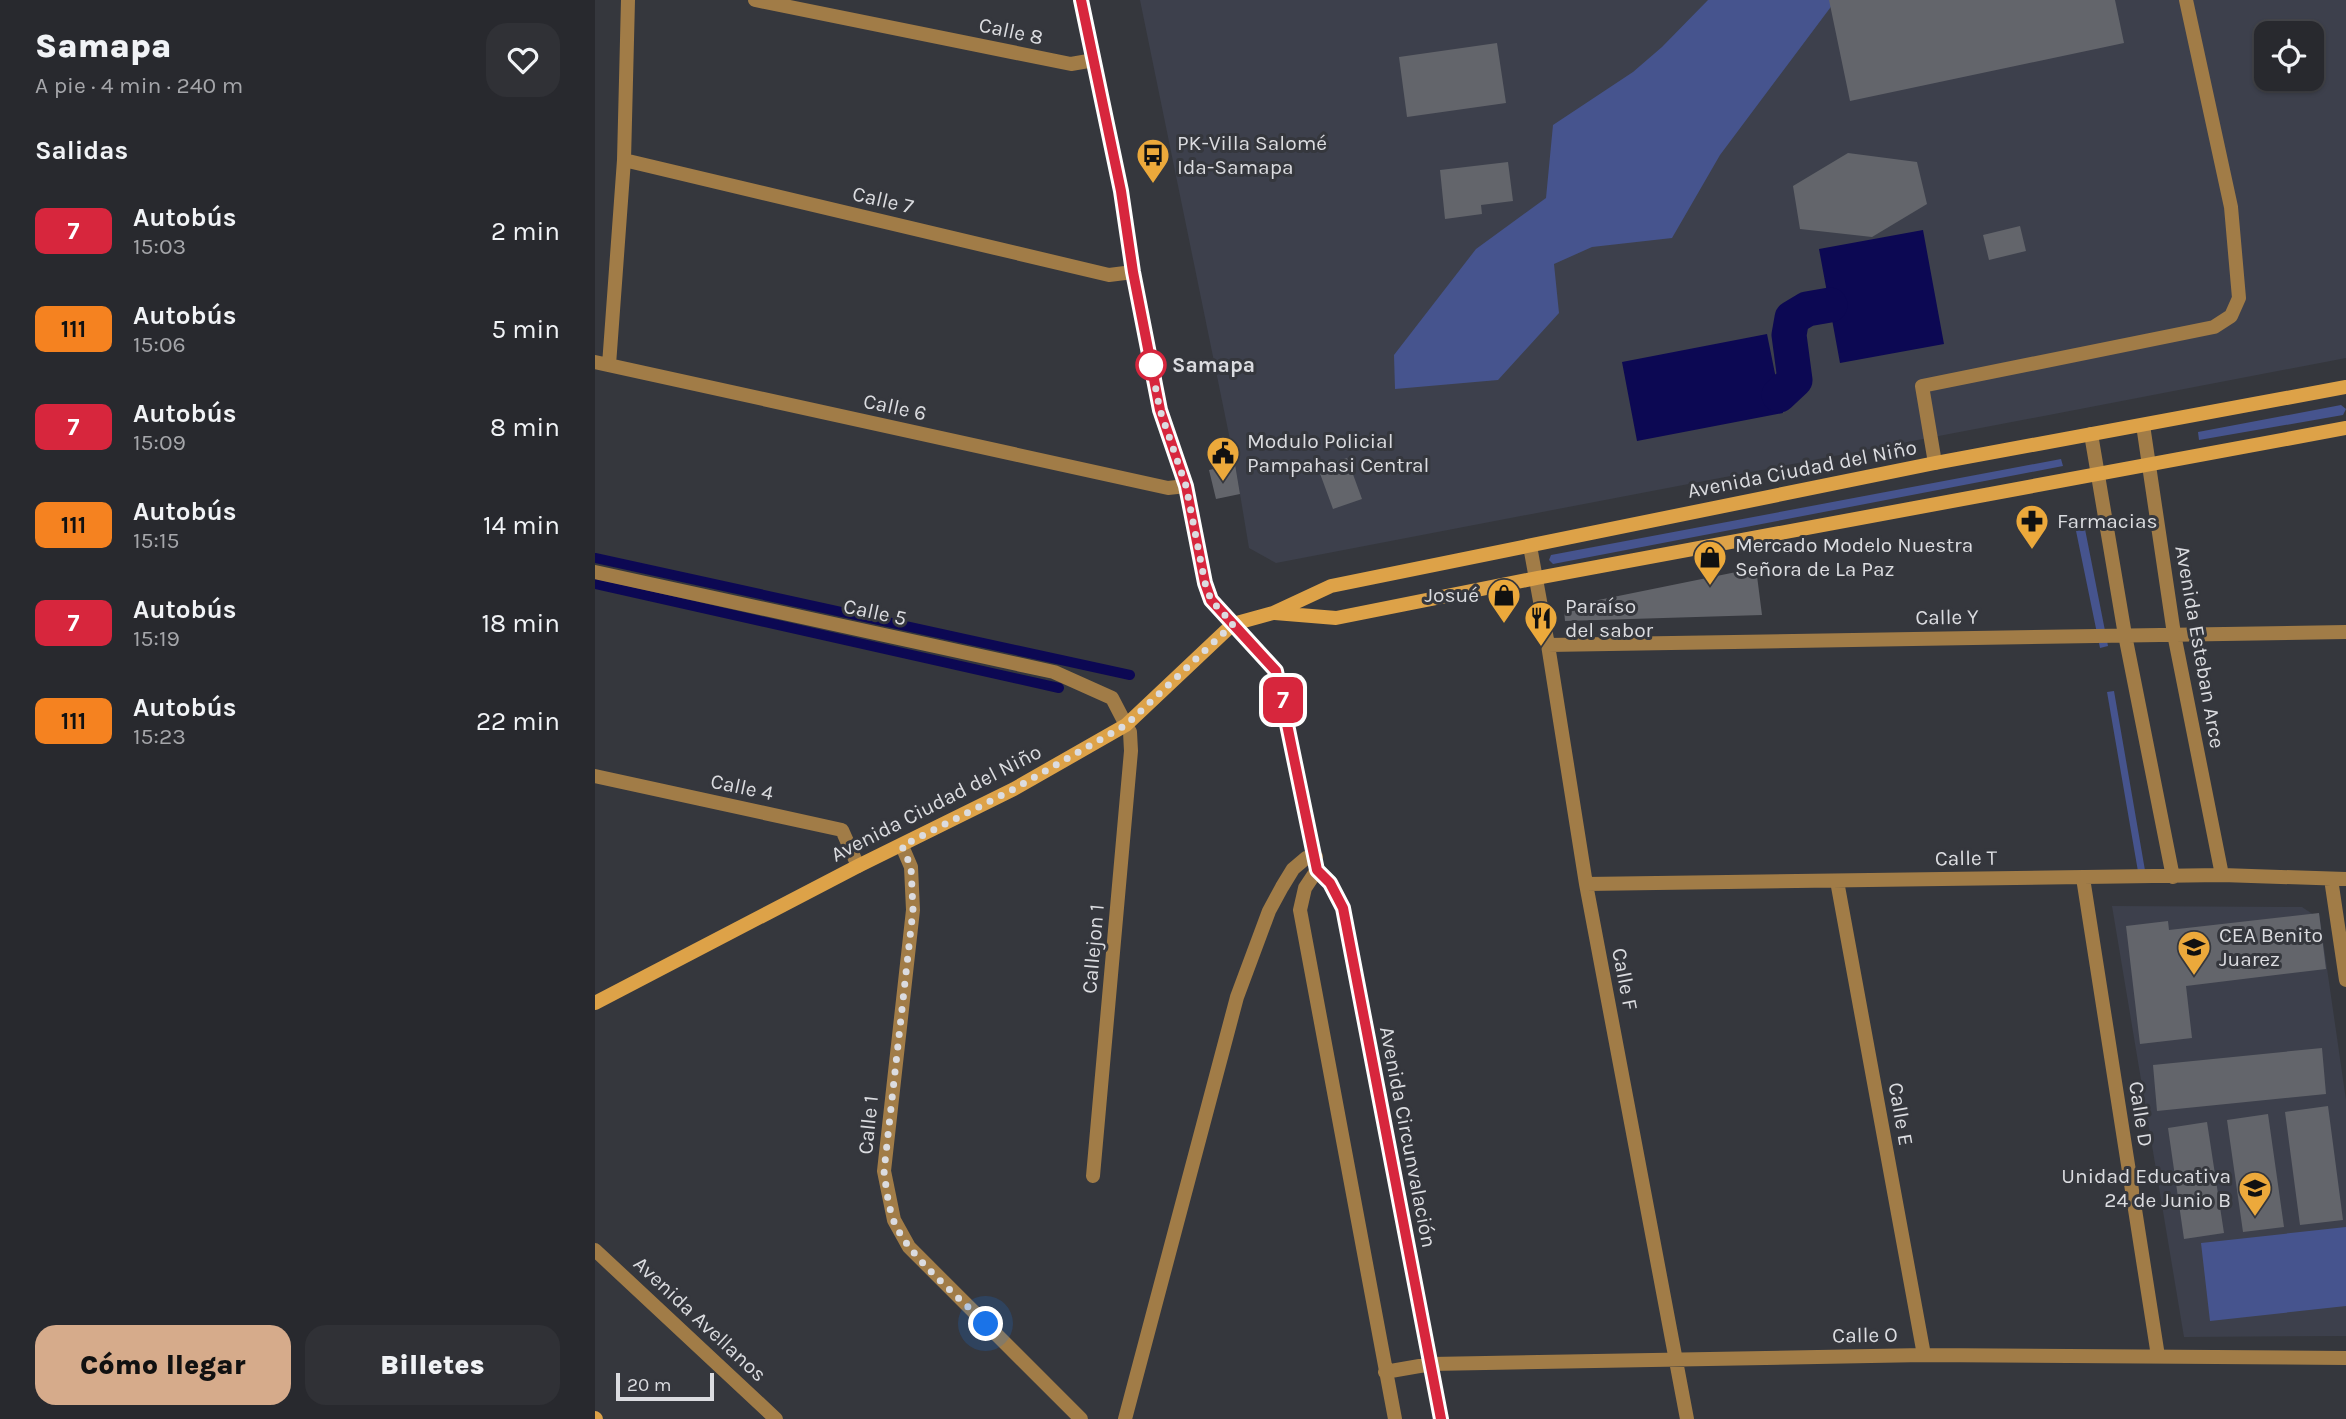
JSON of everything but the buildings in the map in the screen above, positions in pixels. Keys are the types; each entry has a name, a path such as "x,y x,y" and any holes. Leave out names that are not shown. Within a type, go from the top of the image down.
{"main road":[{"name":"Avenida Circunvalación","path":"1081,0 1121,191 1133,272 1160,410 1186,486 1205,583 1211,600 1233,624"},
{"name":"Avenida Ciudad del Niño","path":"595,1003 858,866 1014,789 1126,725 1233,624 1273,613 1331,586 1935,463 2346,387"},
{"name":"Avenida Ciudad del Niño","path":"1273,613 1336,618 1537,578 2346,428"}],"street":[{"path":"602,363 624,160 628,0"},
{"name":"Calle 8","path":"755,0 1071,64 1094,60"},
{"path":"1935,463 1923,386 2214,327 2231,316 2239,298 2231,207 2186,0"},
{"name":"Calle 7","path":"624,160 1109,275 1133,272"},
{"name":"Calle 6","path":"602,363 1168,488 1186,486"},
{"name":"Avenida Esteban Arce","path":"2143,425 2174,634 2222,875"},
{"path":"2091,434 2125,635 2173,877"},
{"name":"Calle F","path":"1530,546 1586,884 1687,1419"},
{"name":"Calle 5","path":"595,572 1054,672 1112,698 1126,725"},
{"name":"Avenida Circunvalación","path":"1233,624 1276,671 1317,864 1343,908 1441,1419"},
{"name":"Calle Y","path":"1548,645 2346,632"},
{"name":"Callejon 1","path":"1093,1176 1131,751 1130,732 1126,725"},
{"name":"Calle 4","path":"595,776 842,830 858,866"},
{"name":"Calle 1","path":"902,846 911,867 913,910 884,1171 894,1220 909,1247 1081,1419"},
{"path":"1125,1419 1237,997 1269,911 1293,869 1306,858 1317,864 1304,888 1300,910 1395,1419"},
{"name":"Calle T","path":"1586,884 2222,875 2339,879"},
{"name":"Calle D","path":"2083,878 2158,1356"},
{"path":"2339,879 2346,980"},
{"name":"Calle E","path":"1837,881 1924,1355"},
{"name":"Avenida Avellanos","path":"595,1250 776,1419"},
{"name":"Calle O","path":"1385,1372 1431,1364 1924,1355 2346,1358"}],"shaded area":[{"path":"1140,0 2346,0 2346,358 1276,563 1249,548 1235,464"},
{"path":"1708,0 1836,0 1720,155 1672,238 1592,247 1554,264 1559,313 1498,380 1395,389 1394,355 1476,249 1546,198 1553,125 1633,72"},
{"path":"1923,230 1944,344 1840,363 1819,249"},
{"path":"1767,334 1783,413 1637,441 1622,362"},
{"path":"2341,405 2346,409 2343,415 2199,440 2198,432"},
{"path":"2061,459 2063,466 1553,564 1549,560 1551,555"},
{"path":"2084,524 2108,646 2100,648 2075,526"},
{"path":"2114,691 2147,882 2140,883 2107,692"},
{"name":"Unidad Educativa 24 de Junio B","path":"2112,906 2302,907 2314,915 2319,913 2346,1100 2346,1336 2184,1337"},
{"path":"2346,1227 2346,1306 2210,1321 2201,1243"}],"waterway":[{"path":"1779,395 1795,380 1789,335 1792,318 1807,309 1830,305"},
{"path":"595,558 1130,675"},
{"path":"595,584 1059,688"}],"bus line":[{"name":"7","path":"1081,0 1121,191 1133,272 1160,410 1186,486 1205,583 1211,600 1276,671 1317,870 1330,883 1343,908 1441,1419"}],"place":[{"name":"PK-Villa Salomé Ida-Samapa","path":"1153,185"},
{"name":"Samapa","path":"1151,365"},
{"name":"Modulo Policial Pampahasi Central","path":"1223,483"},
{"name":"Farmacias","path":"2032,551"},
{"name":"Mercado Modelo Nuestra Señora de La Paz","path":"1710,587"},
{"name":"Josué","path":"1504,625"},
{"name":"Paraíso del sabor","path":"1541,648"},
{"name":"CEA Benito Juarez","path":"2194,977"},
{"name":"Unidad Educativa 24 de Junio B","path":"2255,1218"}],"route":[{"path":"986,1324 909,1247 894,1220 887,1193 884,1171 913,910 911,867 902,846 1014,789 1126,725 1233,624 1211,600 1205,583 1186,486 1160,410 1151,365"}]}
